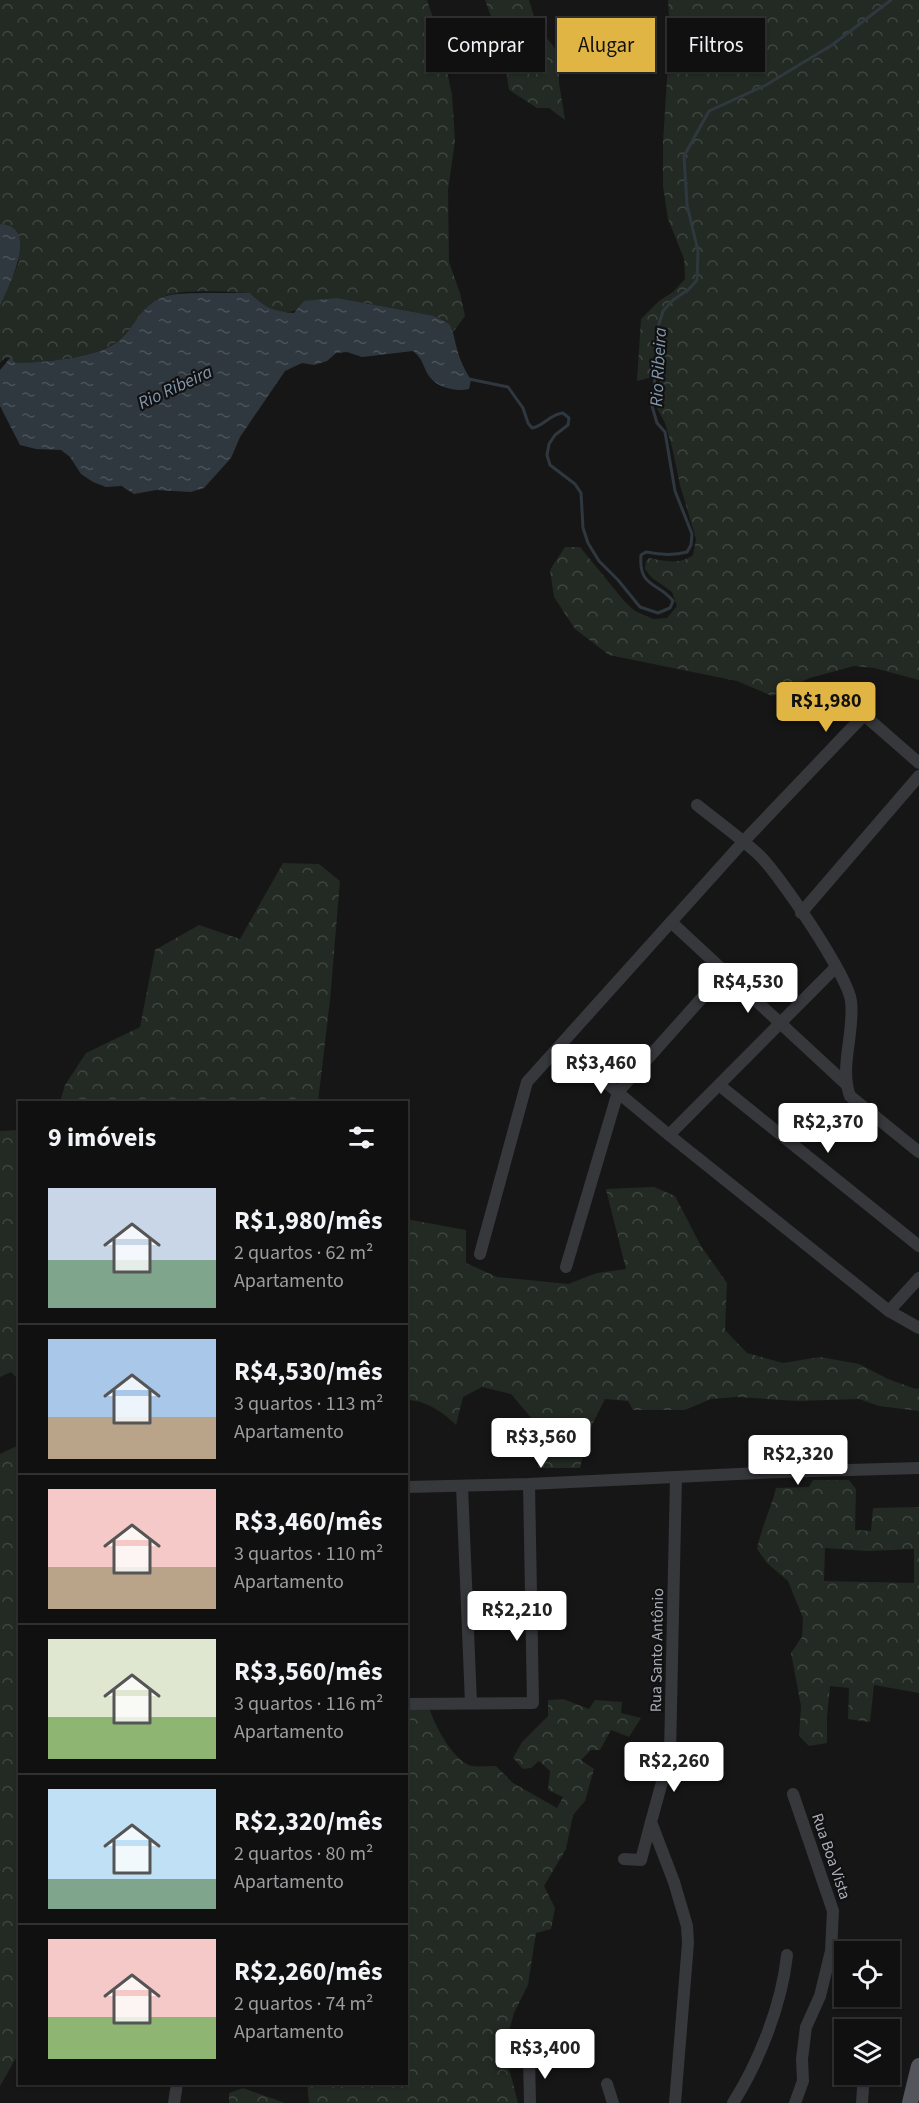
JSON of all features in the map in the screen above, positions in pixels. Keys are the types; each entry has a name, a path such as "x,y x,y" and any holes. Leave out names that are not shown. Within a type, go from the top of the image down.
{"main road":[{"path":"910,2103 919,2067"}],"street":[{"path":"480,1254 527,1082 743,842 864,715 919,764"},
{"path":"801,913 919,776"},
{"path":"697,805 759,855 788,892 836,967 851,998 852,1019 846,1084 850,1096 919,1152"},
{"path":"671,922 846,1084"},
{"path":"669,1134 836,967"},
{"path":"566,1267 618,1092 724,972"},
{"path":"561,1045 890,1311 919,1328"},
{"path":"718,1085 919,1246"},
{"path":"890,1311 919,1278"},
{"path":"408,1486 529,1484 919,1468"},
{"name":"Rua Santo Antônio","path":"624,1859 641,1860 670,1753 676,1477"},
{"path":"408,1704 533,1703 529,1484"},
{"path":"462,1486 471,1703"},
{"name":"Rua Boa Vista","path":"793,1794 833,1911 831,1951 820,1996 806,2027 802,2060 803,2081 795,2103"},
{"path":"651,1822 674,1882 687,1926 688,1944 675,2103"},
{"path":"733,2103 768,2032 786,1968 787,1955"},
{"path":"529,2057 530,2103"},
{"path":"607,2084 613,2103"},
{"path":"174,2103 177,2085"},
{"path":"862,2103 863,2085"}],"green space":[{"path":"0,0 427,0 433,18 426,18 426,72 447,72 452,95 455,141 448,190 449,262 465,316 454,331 444,320 430,315 337,298 283,312 263,304 250,293 186,292 163,297 118,341 96,352 41,362 16,363 10,358 5,358 0,363 0,306 19,262 0,224"},
{"path":"485,0 529,0 535,18 492,18"},
{"path":"668,0 919,0 919,680 874,668 854,666 810,678 772,696 737,681 609,655 575,629 554,597 550,570 565,547 580,547 635,611 653,619 667,618 677,606 672,592 651,577 645,569 646,561 649,558 677,561 693,555 696,539 665,423 657,408 660,375 637,381 641,319 685,279 684,259 668,219 663,186 667,72 765,72 765,18 669,18"},
{"path":"545,36 557,51 557,72 559,72 565,120 549,108 537,108 509,90 506,72 545,72"},
{"path":"283,863 319,864 340,881 330,1000 318,1101 60,1101 65,1085 86,1053 140,1027 155,950 199,925 240,939"},
{"path":"18,1130 18,1379 11,1372 0,1377 0,1131"},
{"path":"654,1187 675,1196 701,1246 727,1283 725,1330 747,1353 783,1363 820,1357 859,1364 888,1379 919,1388 919,1411 879,1406 859,1399 798,1401 737,1397 711,1399 685,1410 633,1410 628,1401 605,1399 589,1431 580,1468 538,1468 538,1426 511,1394 482,1387 463,1397 456,1425 433,1408 420,1402 408,1400 408,1218 466,1230 466,1263 497,1277 568,1284 597,1273 626,1269 606,1189"},
{"path":"18,1445 18,2054 0,2086 0,1454"},
{"path":"813,1480 849,1480 856,1489 855,1530 871,1531 873,1508 919,1507 919,1693 874,1685 870,1722 848,1719 849,1688 830,1686 827,1743 809,1746 799,1736 801,1706 791,1653 802,1637 803,1618 788,1581 767,1563 757,1549 776,1488 809,1487","holes":["825,1548 867,1551 914,1549 914,1583 824,1581"]},
{"path":"563,1699 589,1709 595,1700 622,1702 621,1713 641,1718 629,1737 611,1730 600,1750 591,1750 581,1760 594,1769 585,1801 573,1815 566,1849 544,1886 555,1908 551,1929 536,1933 528,1985 514,2013 504,2049 518,2103 309,2103 307,2085 408,2085 408,1709 430,1710 446,1742 465,1763 472,1766 496,1766 513,1783 557,1808 563,1797 548,1790 550,1771 539,1761 531,1768 523,1769 513,1758 522,1742 548,1716 548,1700"},
{"path":"243,2088 285,2103 229,2103 229,2093"}],"water":[{"path":"0,224 12,227 18,235 20,246 14,272 0,306"},
{"path":"250,293 269,308 294,313 304,301 337,298 430,315 451,327 460,358 471,380 469,389 458,390 437,384 413,351 362,357 347,352 336,353 327,361 314,365 302,363 285,371 240,437 231,458 204,488 191,492 156,490 134,494 122,486 106,487 81,474 70,457 61,450 36,449 20,445 0,406 0,370 10,358 16,363 27,363 68,359 94,353 116,343 128,332 144,310 158,299 166,296"}],"waterway":[{"name":"Rio Ribeira","path":"469,379 508,387 523,408 532,428 558,414 563,413 569,418 568,425 555,435 549,444 547,455 550,465 575,484 581,493 583,528 588,543 599,561 640,607 658,613 670,608 673,601 646,579 641,566 641,555 646,552 667,555 682,553 687,552 691,545 692,534 675,491 665,432 657,423 652,406 658,327 663,311 697,280 698,251 687,205 684,156 709,111 766,85 832,45 891,0"}]}
